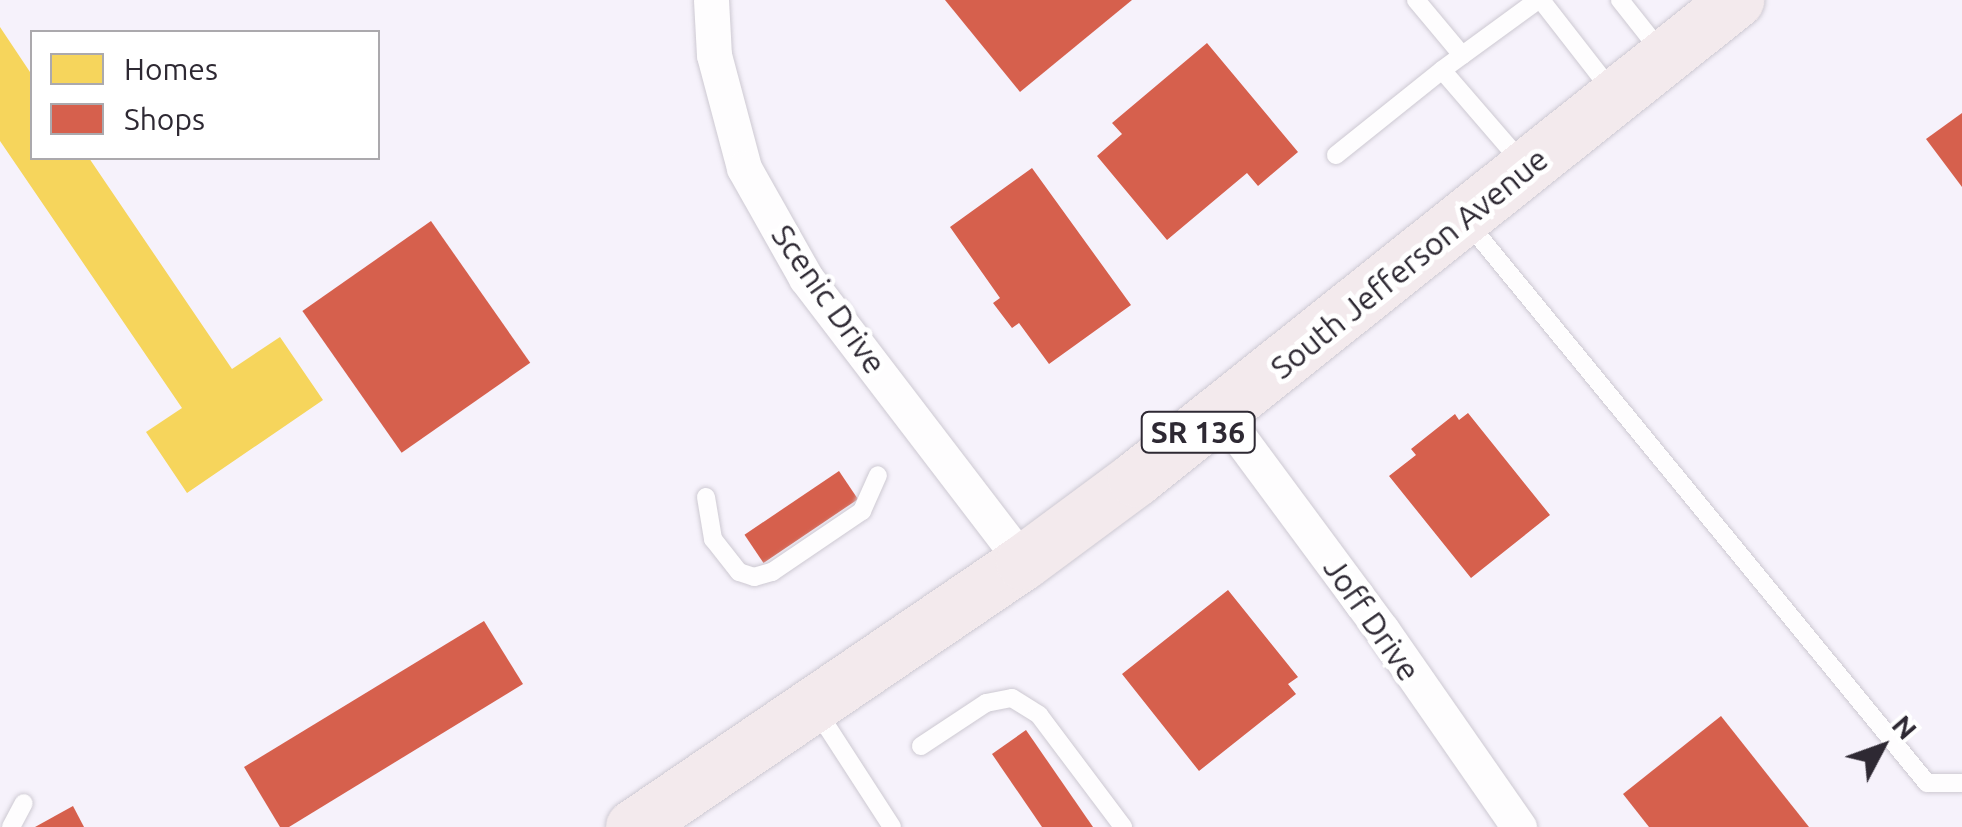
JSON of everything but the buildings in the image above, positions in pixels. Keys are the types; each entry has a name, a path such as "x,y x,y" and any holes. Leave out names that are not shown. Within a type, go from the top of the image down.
{"main road":[{"name":"South Jefferson Avenue","path":"633,827 1024,562 1222,414 1736,0"}],"street":[{"name":"Scenic Drive","path":"710,0 714,55 744,168 806,278 1024,562"},
{"name":"Joff Drive","path":"1222,414 1382,630 1519,827"}],"lane":[{"path":"1416,0 1462,56"},
{"path":"1336,155 1442,70 1539,0 1616,96"},
{"path":"1620,0 1666,57"},
{"path":"1442,70 1528,168"},
{"path":"1465,218 1927,783 1962,783"},
{"path":"706,497 714,539 739,572 754,577 772,572 862,510 878,475"},
{"path":"921,746 986,703 1012,698 1039,716 1122,827"},
{"path":"814,706 892,827"},
{"path":"11,827 24,803"}]}
